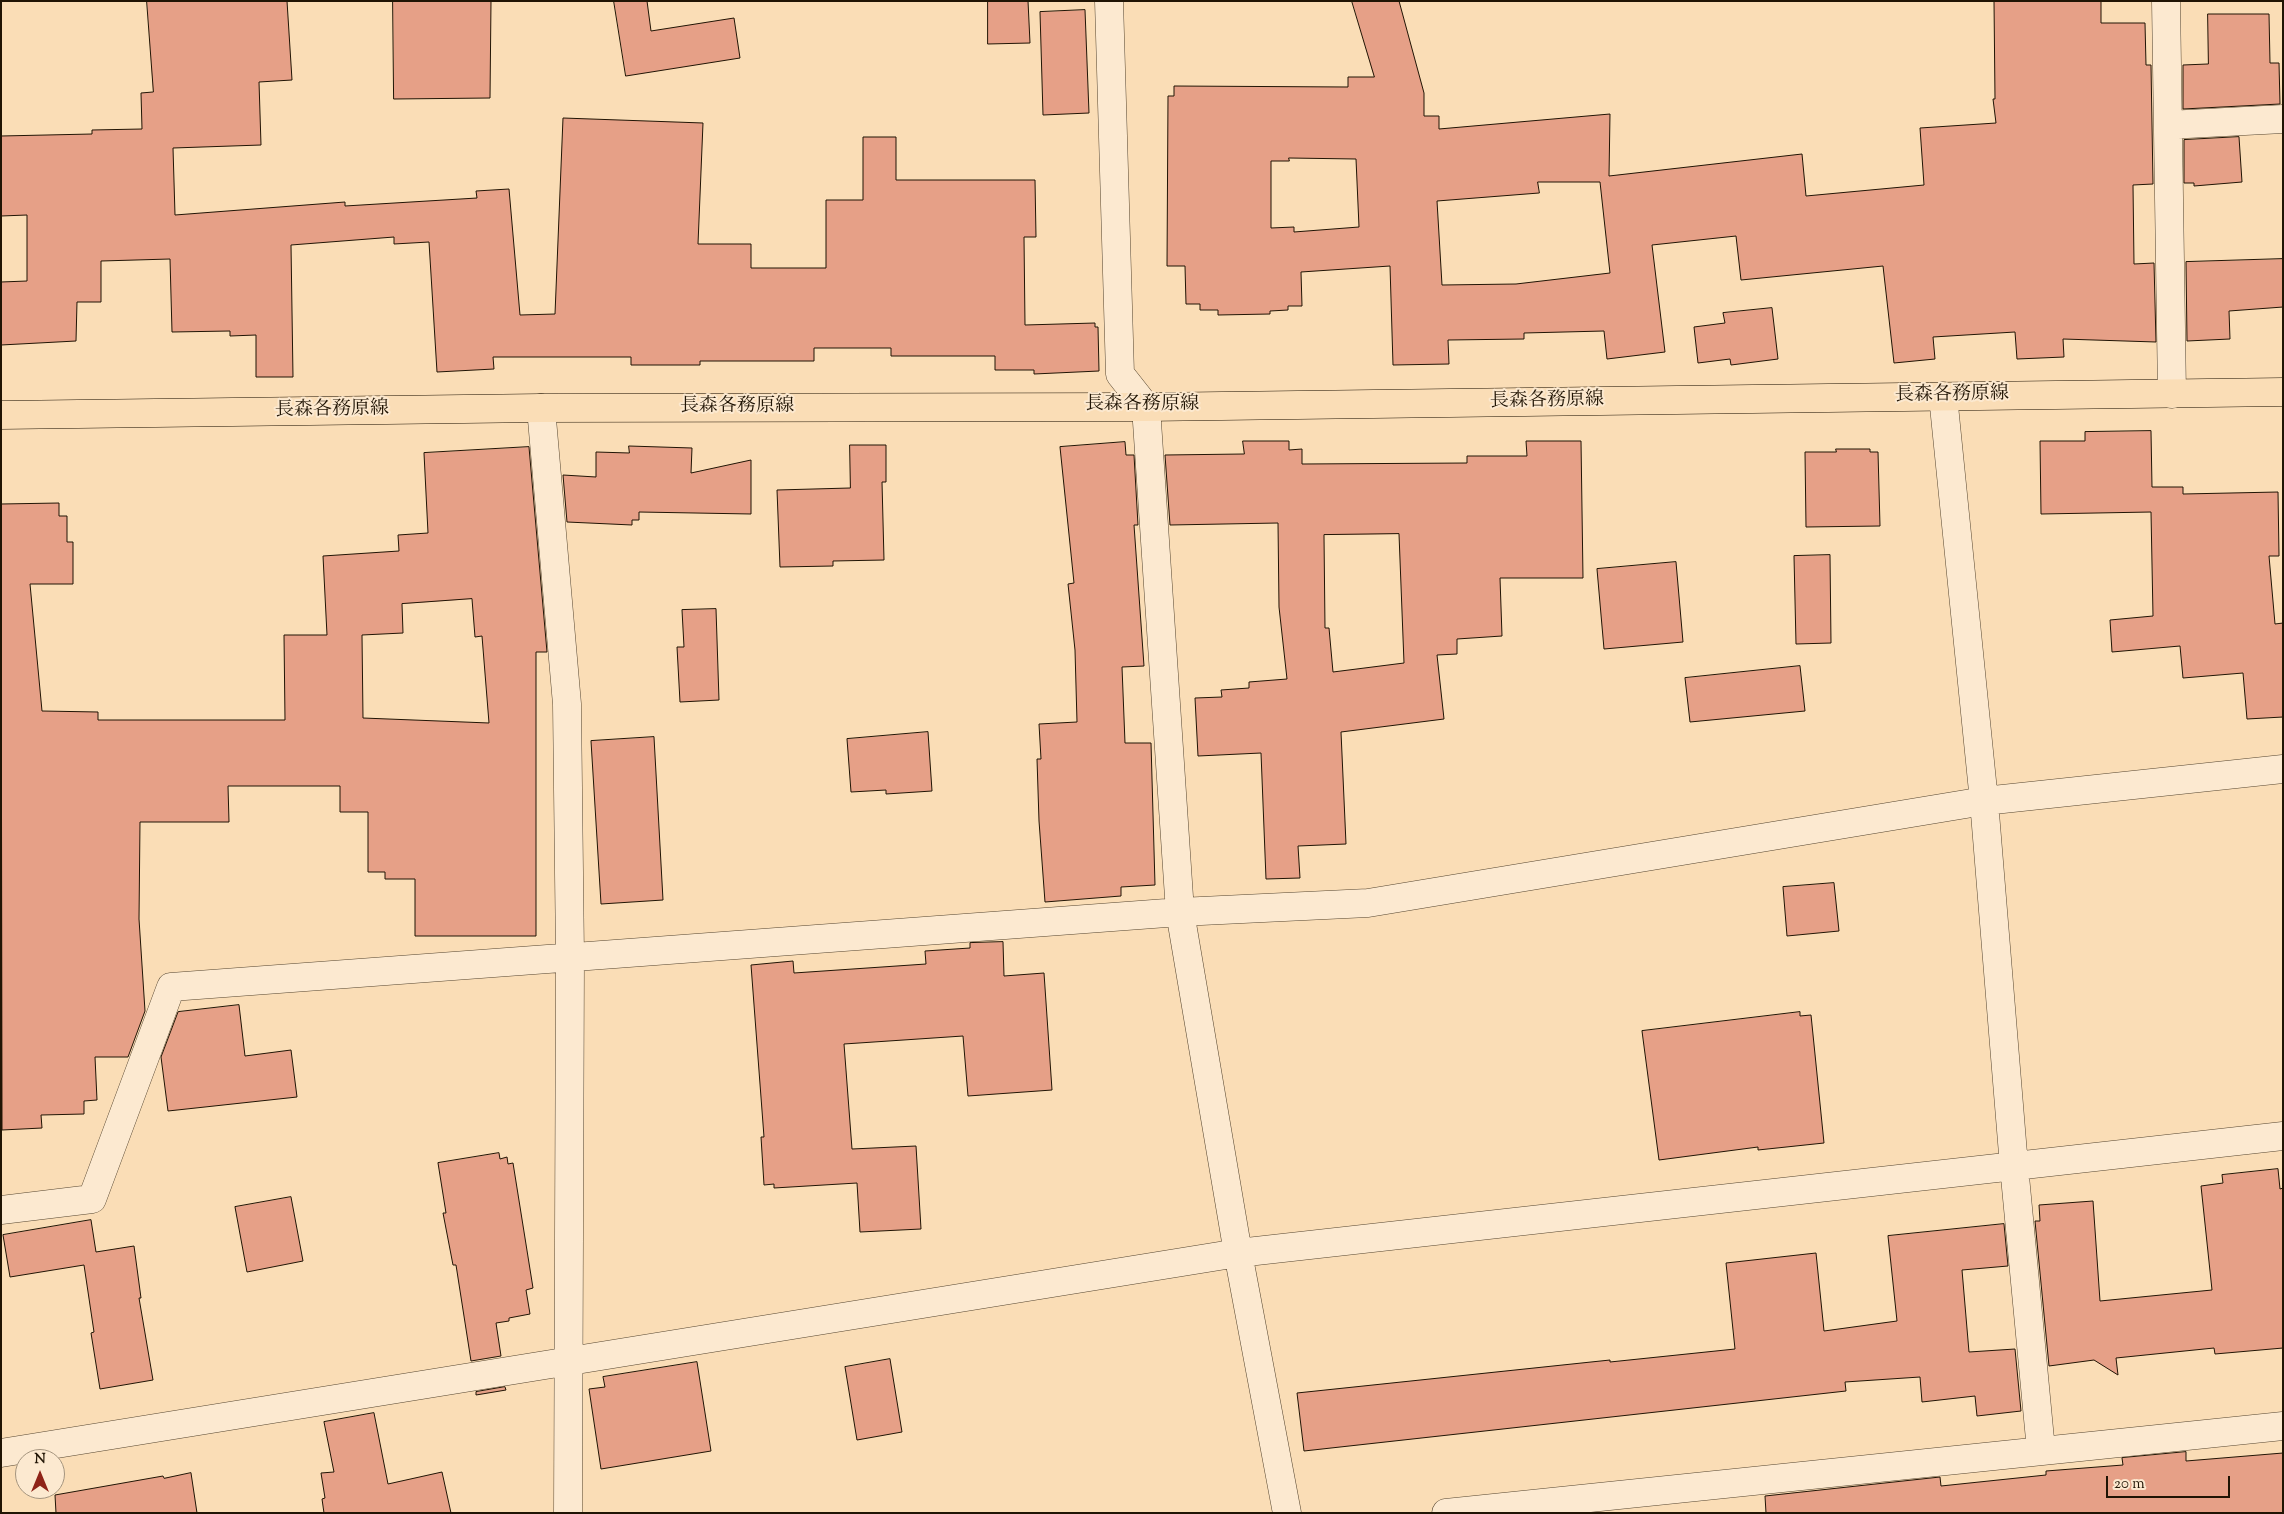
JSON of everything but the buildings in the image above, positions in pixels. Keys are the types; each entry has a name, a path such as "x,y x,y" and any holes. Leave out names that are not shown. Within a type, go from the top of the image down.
{"main road":[{"name":"長森各務原線","path":"1,415 542,408 1146,407 2283,392"}],"street":[{"path":"1110,1 1120,374 1146,407 1180,912 1238,1253 1288,1513"},
{"path":"2166,1 2172,394"},
{"path":"2168,125 2283,119"},
{"path":"1943,396 1984,801 2014,1166 2041,1450"},
{"path":"542,408 567,704 570,957 568,1513"},
{"path":"1,1210 92,1199 171,986 1180,912 1368,903 1984,801 2283,769"},
{"path":"1,1453 1238,1253 2283,1136"},
{"path":"1446,1513 2283,1426"}]}
